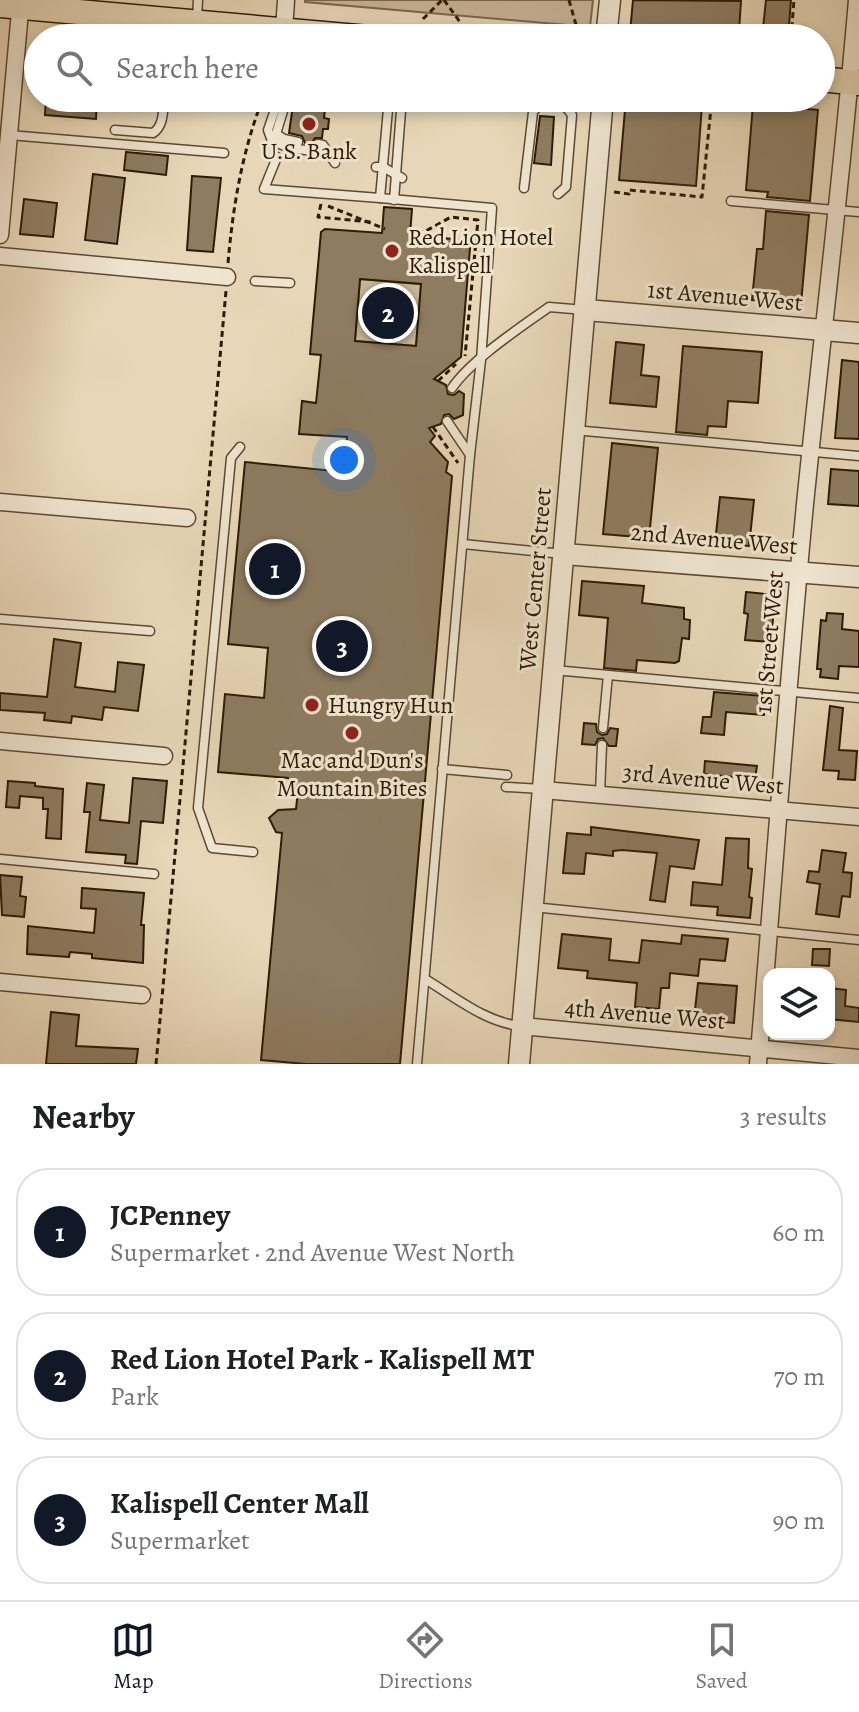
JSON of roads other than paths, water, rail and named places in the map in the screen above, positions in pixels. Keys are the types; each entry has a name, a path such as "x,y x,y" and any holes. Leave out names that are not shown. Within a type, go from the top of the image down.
{"main road":[{"path":"14,4 234,24"}],"street":[{"path":"284,24 286,0"},
{"path":"607,24 610,0"},
{"name":"1st Street West","path":"758,1056 799,571 823,330 854,83 857,0"},
{"path":"0,235 6,93 14,4"},
{"name":"West Center Street","path":"519,1064 602,112"},
{"path":"0,256 227,277"},
{"name":"1st Avenue West","path":"586,310 859,333"},
{"path":"0,502 187,518"},
{"name":"2nd Avenue West","path":"564,554 859,577"},
{"path":"0,741 164,756"},
{"name":"3rd Avenue West","path":"543,790 859,817"},
{"path":"0,982 142,995"},
{"name":"4th Avenue West","path":"522,1026 758,1056 859,1058"}],"lane":[{"path":"115,130 158,131 162,112"},
{"path":"274,112 268,130 272,141 290,148 328,153"},
{"path":"283,112 276,134 298,142"},
{"path":"380,198 379,167 387,112"},
{"path":"394,200 399,176 401,112"},
{"path":"524,188 533,112"},
{"path":"558,194 566,187 570,112"},
{"path":"5,136 224,153"},
{"path":"318,144 323,145 335,163"},
{"path":"277,157 264,189 492,208 417,1064"},
{"path":"379,167 399,176"},
{"path":"731,201 859,212"},
{"path":"255,281 290,283"},
{"path":"452,388 458,379 549,307 586,310"},
{"path":"447,421 470,455"},
{"path":"574,430 859,456"},
{"path":"240,447 231,458 198,808 212,848 253,852"},
{"path":"463,544 564,554"},
{"path":"0,619 150,631"},
{"path":"554,670 859,698"},
{"path":"603,728 608,675"},
{"path":"600,794 602,745"},
{"path":"442,769 507,775"},
{"path":"506,787 543,790"},
{"path":"0,859 154,874"},
{"path":"533,907 859,940"},
{"path":"425,979 487,1016 507,1025 522,1026"}],"place":[{"name":"U.S. Bank","path":"309,124"},
{"name":"Red Lion Hotel Kalispell","path":"392,251"},
{"name":"Red Lion Hotel Park - Kalispell MT","path":"388,313"},
{"name":"JCPenney","path":"275,569"},
{"name":"Kalispell Center Mall","path":"342,646"},
{"name":"Hungry Hun","path":"312,705"},
{"name":"Mac and Dun's Mountain Bites","path":"352,733"}]}
